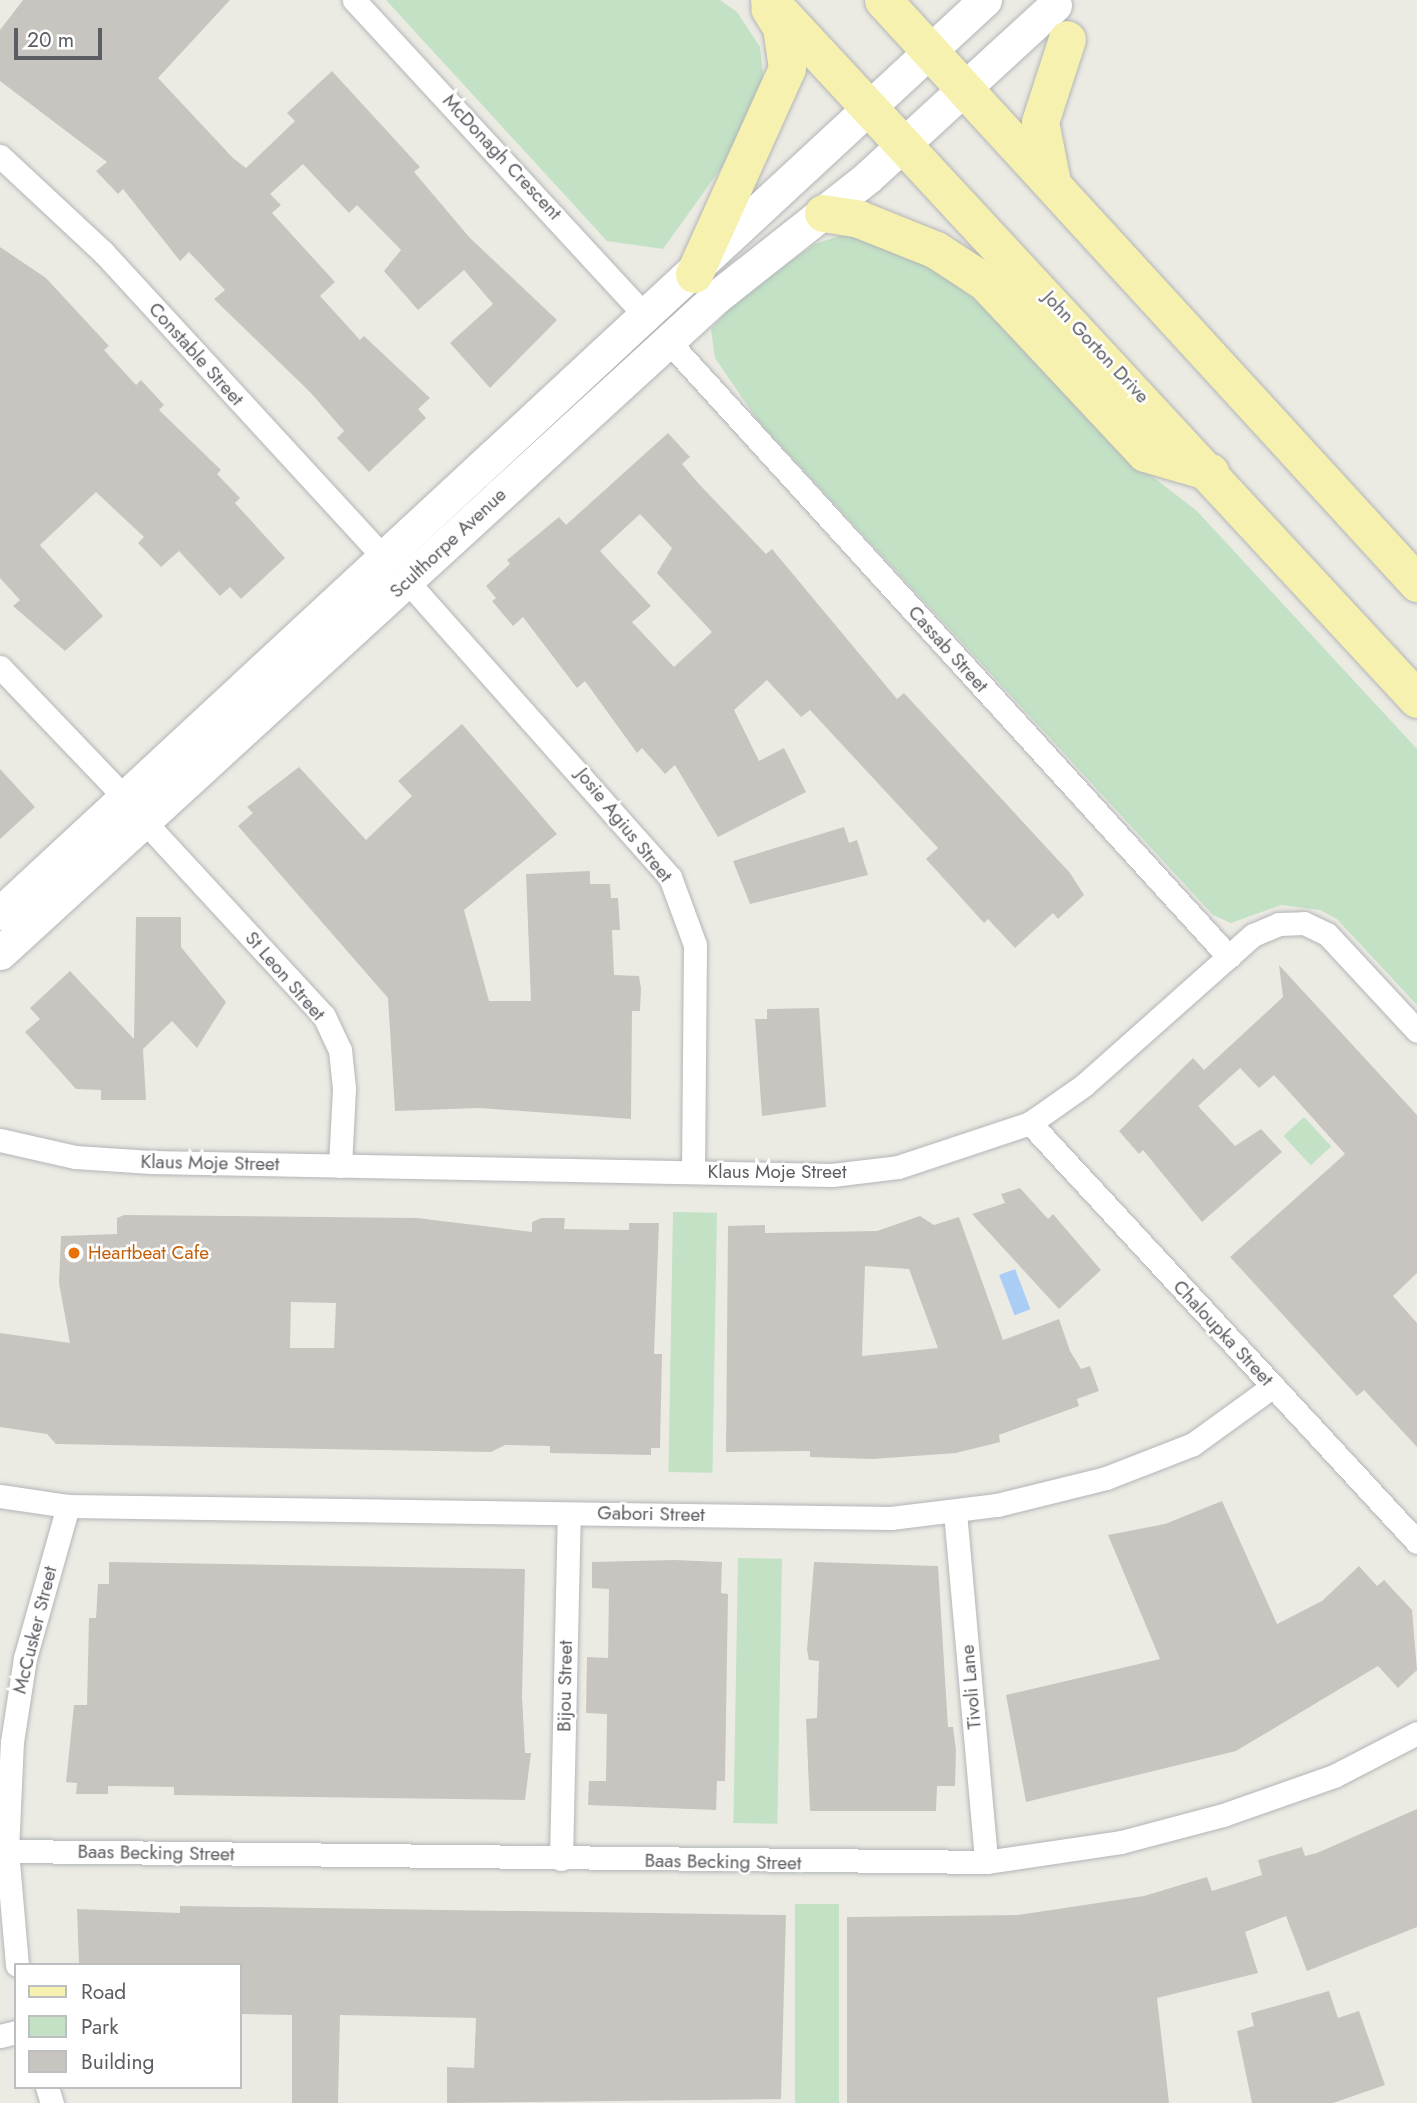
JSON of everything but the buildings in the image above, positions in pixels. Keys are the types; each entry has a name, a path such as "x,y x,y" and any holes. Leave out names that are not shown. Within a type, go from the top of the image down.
{"main road":[{"name":"John Gorton Drive","path":"766,0 905,144 1211,472 1417,699"},
{"path":"694,274 787,68 781,27 766,0"},
{"path":"883,0 1417,583"},
{"path":"1053,185 1040,122 1067,39"},
{"path":"823,213 859,219 936,250 985,282 1145,453 1211,472"}],"street":[{"name":"McDonagh Crescent","path":"354,0 657,329"},
{"name":"Sculthorpe Avenue","path":"657,329 694,274 985,0"},
{"name":"Sculthorpe Avenue","path":"0,953 135,810 657,329 823,213 905,144 1055,5"},
{"name":"Constable Street","path":"0,156 103,252 396,570"},
{"name":"Cassab Street","path":"657,329 1229,957"},
{"name":"Josie Agius Street","path":"396,570 670,877 689,918 696,957 693,1171"},
{"name":"St Leon Street","path":"0,667 324,1016 340,1050 344,1089 340,1166"},
{"name":"Sculthorpe Avenue","path":"0,913 135,810"},
{"name":"Klaus Moje Street","path":"5,1138 114,1161 832,1175 898,1167 1030,1123 1084,1086 1265,928 1316,927 1417,1031"},
{"name":"Chaloupka Street","path":"1030,1123 1417,1542"},
{"name":"Gabori Street","path":"0,1496 68,1506 858,1518 955,1512 1062,1491 1148,1464 1230,1423 1273,1386"},
{"name":"McCusker Street","path":"17,1963 7,1851 21,1679 68,1506"},
{"name":"Tivoli Lane","path":"955,1512 986,1862"},
{"name":"Bijou Street","path":"561,1859 569,1514"},
{"name":"Baas Becking Street","path":"7,1851 986,1862 1101,1846 1223,1815 1334,1776 1417,1733"}],"green space":[{"path":"386,0 720,0 737,12 760,47 764,82 749,129 663,249 607,241"},
{"path":"842,235 874,239 941,273 1000,320 1127,457 1197,511 1417,749 1417,1005 1337,919 1320,910 1281,905 1231,923 1213,915 758,421 715,358 711,329 744,293 815,244"},
{"path":"1304,1117 1331,1146 1311,1165 1284,1136"},
{"path":"673,1212 717,1213 712,1473 668,1472"},
{"path":"738,1558 782,1559 777,1824 733,1823"},
{"path":"795,1904 839,1904 839,2103 795,2103"}],"water":[{"path":"1015,1269 1030,1309 1015,1315 999,1275"}],"place":[{"name":"Heartbeat Cafe","path":"74,1253"}]}
